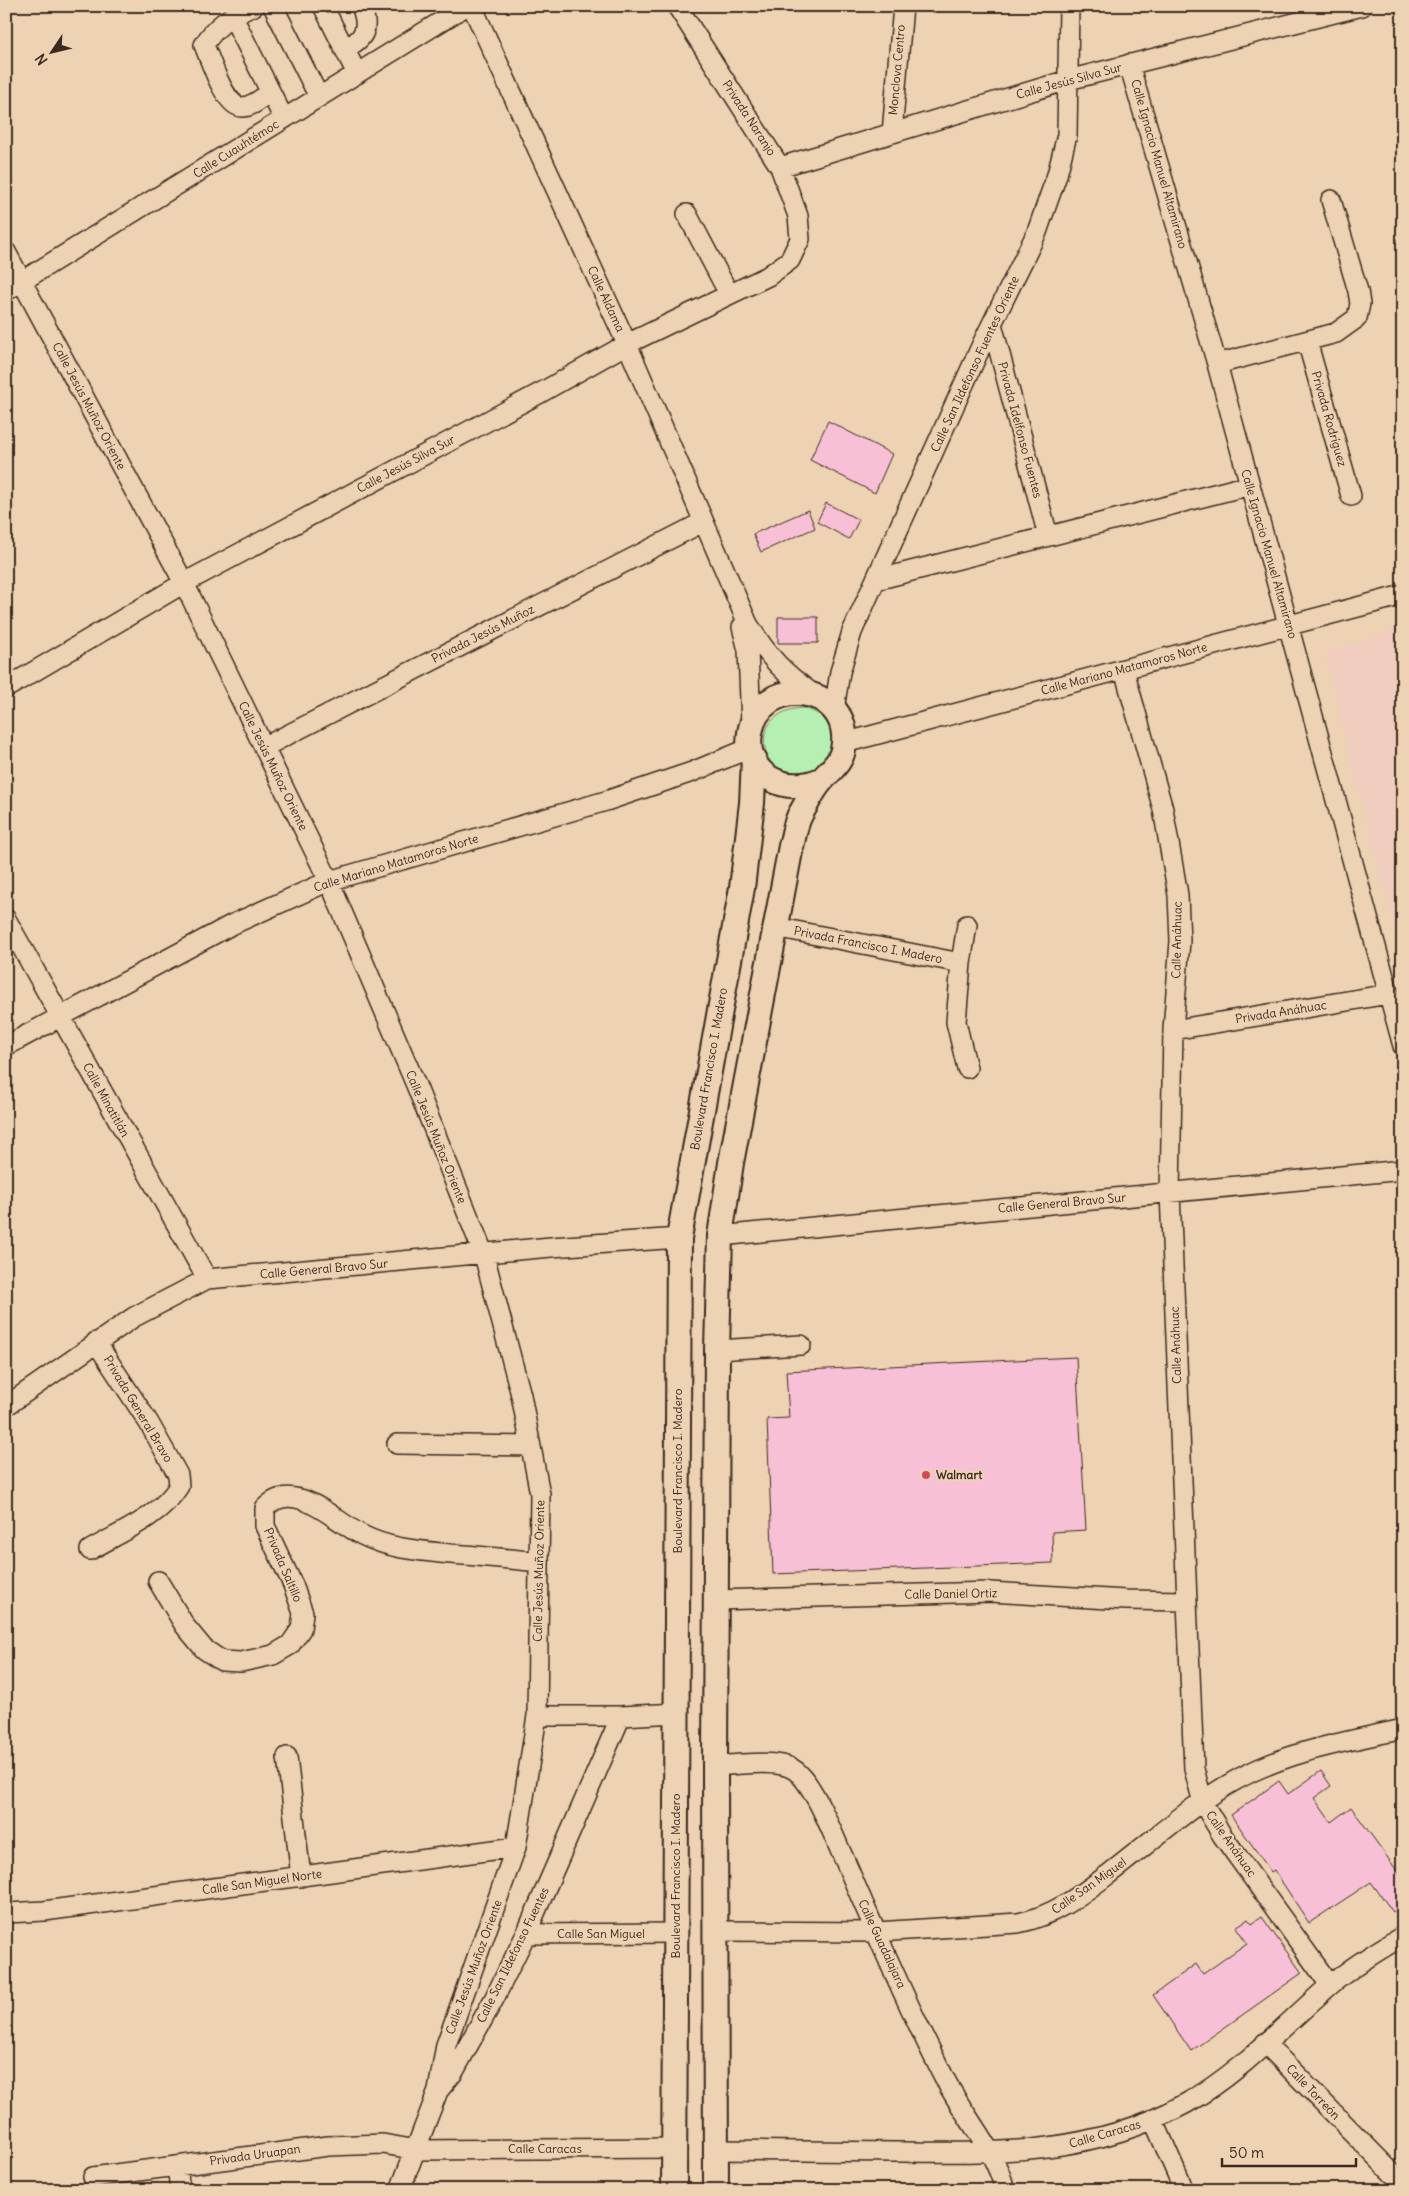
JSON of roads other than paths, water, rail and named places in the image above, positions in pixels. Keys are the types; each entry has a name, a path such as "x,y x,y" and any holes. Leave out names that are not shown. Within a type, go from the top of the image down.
{"main road":[{"path":"716,2190 714,1766 717,1350 720,1236 731,1163 775,927 799,816 821,780 838,764 844,743 840,720 825,703 805,693 782,694 763,706 752,744 759,769 777,783 800,787 821,780"},
{"name":"Boulevard Francisco I. Madero","path":"674,2190 679,1238 742,888 752,803 752,744"}],"street":[{"path":"254,6 212,30 204,45 226,95 234,105 242,107 270,93"},
{"path":"273,6 318,98"},
{"path":"323,6 357,74"},
{"path":"344,49 361,39 365,32 366,22 361,6"},
{"name":"Calle Cuauhtémoc","path":"14,287 466,6"},
{"name":"Calle Aldama","path":"472,6 627,344 748,624 765,652 785,673 825,703"},
{"name":"Privada Naranjo","path":"677,6 780,167 798,216 800,239"},
{"name":"Monclova Centro","path":"892,133 902,6"},
{"name":"Calle San Ildefonso Fuentes Oriente","path":"825,703 840,672 852,632 992,324 1037,232 1057,175 1067,135 1069,6"},
{"name":"Calle Jesús Silva Sur","path":"780,167 1068,80 1362,6"},
{"path":"232,17 284,119"},
{"name":"Calle Ignacio Manuel Altamirano","path":"1129,64 1217,364 1403,1046"},
{"path":"1217,364 1336,333 1350,325 1357,318 1360,304 1331,200"},
{"path":"687,214 729,294"},
{"name":"Calle Jesús Silva Sur","path":"6,688 184,583 542,392 627,344 768,276 790,260 800,239"},
{"name":"Calle Jesús Muñoz Oriente","path":"6,252 14,287 184,583 330,881 416,1084 484,1255 521,1394 540,1494 537,1716 516,1846 446,2045 438,2091"},
{"name":"Privada Idelfonso Fuentes","path":"992,324 1048,536"},
{"name":"Privada Rodríguez","path":"1307,341 1351,496"},
{"path":"876,580 1250,485"},
{"name":"Privada Jesús Muñoz","path":"264,747 704,522"},
{"name":"Calle Aldama","path":"734,594 748,650 752,744"},
{"name":"Calle Mariano Matamoros Norte","path":"844,743 1403,595"},
{"name":"Calle Anáhuac","path":"1124,670 1163,808 1178,895 1180,941 1174,1030 1170,1193 1194,1769 1202,1803 1222,1835 1330,1985"},
{"name":"Calle Mariano Matamoros Norte","path":"6,1046 231,925 330,881 606,801 692,772 752,744"},
{"name":"Calle Minatitlán","path":"6,919 207,1280"},
{"path":"967,925 961,963 956,1022 967,1068"},
{"name":"Privada Francisco I. Madero","path":"775,927 961,963"},
{"name":"Privada Anáhuac","path":"1174,1030 1389,994"},
{"name":"Calle General Bravo Sur","path":"720,1236 1403,1170"},
{"name":"Calle General Bravo Sur","path":"6,1406 134,1316 207,1280 679,1238"},
{"name":"Privada General Bravo","path":"90,1550 160,1509 172,1497 179,1486 178,1476 149,1423 96,1342"},
{"path":"717,1350 801,1345"},
{"path":"397,1444 531,1446"},
{"name":"Privada Saltillo","path":"158,1581 186,1626 204,1649 222,1661 240,1662 272,1655 290,1644 301,1629 303,1613 293,1585 265,1526 265,1508 278,1498 285,1496 300,1498 362,1535 386,1545 411,1550 539,1562"},
{"name":"Calle Daniel Ortiz","path":"716,1600 990,1592 1126,1600 1186,1601"},
{"path":"537,1716 621,1716 677,1713"},
{"name":"Calle San Ildefonso Fuentes","path":"400,2190 438,2091 453,2073 465,2052 526,1934 621,1716"},
{"name":"Calle San Miguel","path":"714,1931 876,1932 1018,1923 1038,1919 1081,1895 1202,1803 1235,1781 1266,1764 1302,1751 1403,1729"},
{"path":"287,1757 300,1876"},
{"name":"Calle Guadalajara","path":"714,1766 773,1764 794,1769 806,1782 823,1813 945,2079 962,2111 992,2153 1005,2190"},
{"name":"Calle San Miguel Norte","path":"6,1913 44,1911 516,1846"},
{"name":"Calle San Miguel","path":"526,1934 676,1933"},
{"name":"Calle Caracas","path":"715,2150 992,2153 1045,2149 1082,2143 1117,2133 1153,2120 1185,2104 1219,2081 1330,1985 1369,1956 1403,1936"},
{"name":"Calle Torreón","path":"1265,2043 1403,2184"},
{"path":"1153,2120 1184,2190"},
{"name":"Privada Uruapan","path":"93,2177 328,2146 383,2144 416,2150"},
{"name":"Calle Caracas","path":"416,2150 674,2148"},
{"path":"177,2166 180,2190"}],"place":[{"name":"Walmart","path":"926,1475"}]}
